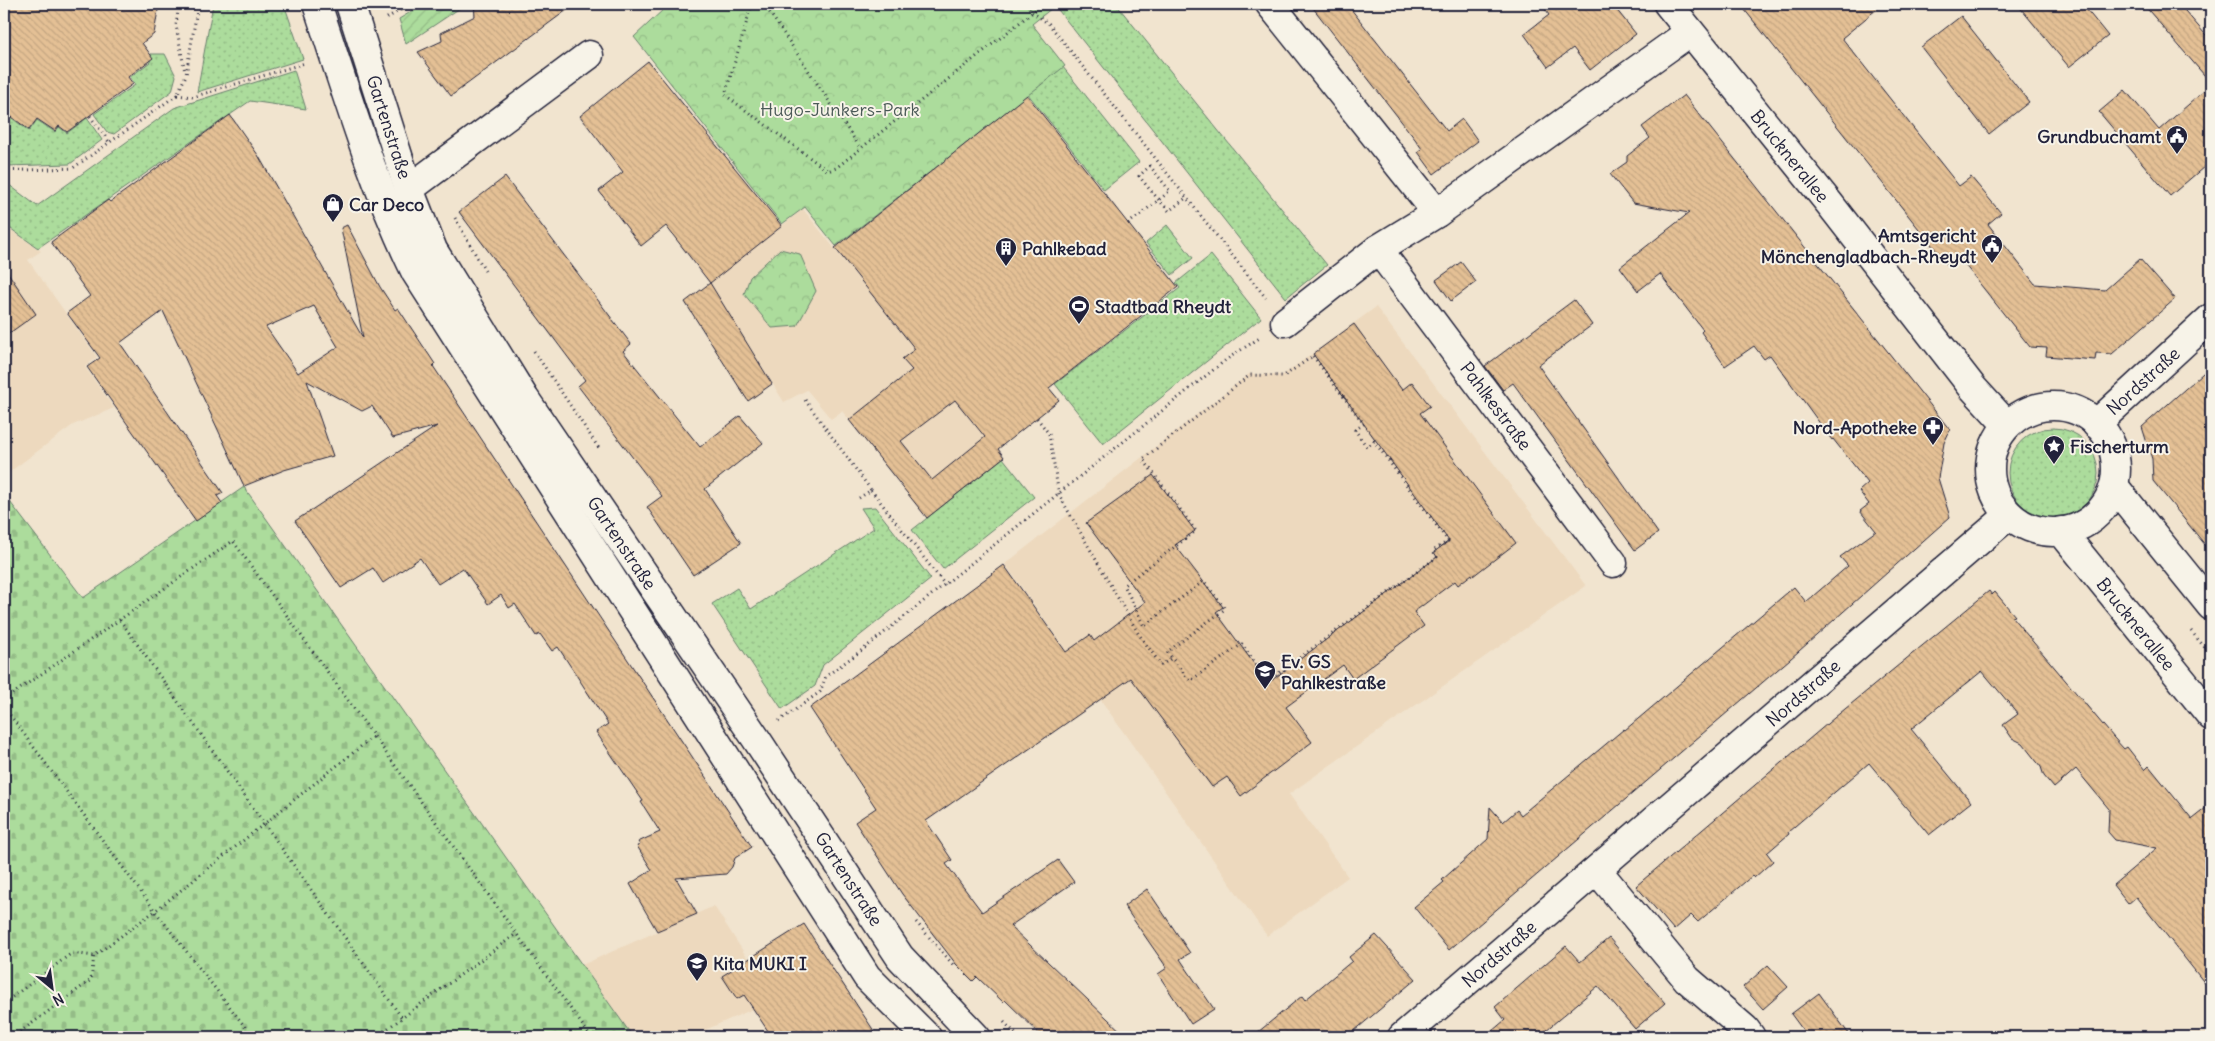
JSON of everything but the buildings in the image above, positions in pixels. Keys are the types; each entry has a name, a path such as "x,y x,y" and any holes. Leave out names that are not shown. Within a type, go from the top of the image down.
{"street":[{"name":"Gartenstraße","path":"318,4 377,182 396,231 416,273 867,977 927,1037"},
{"name":"Gartenstraße","path":"350,4 409,189 433,250 525,399 755,736 900,957 976,1037"},
{"path":"1270,4 1437,213"},
{"name":"Brucknerallee","path":"1668,4 1829,203 1974,388 2007,425"},
{"path":"1285,322 1378,249 1437,213 1690,32"},
{"path":"409,189 589,55"},
{"name":"Pahlkestraße","path":"1378,249 1613,563"},
{"name":"Nordstraße","path":"2096,424 2211,318"},
{"name":"Nordstraße","path":"2050,406 2063,406 2083,412 2096,424 2109,438 2115,454 2116,470 2114,486 2107,501 2097,514 2080,526 2061,531 2042,531 2025,526 2009,515 1997,499 1990,480 1990,460 1995,441 2007,425 2023,412 2050,406"},
{"path":"2114,486 2211,606"},
{"name":"Nordstraße","path":"1402,1037 2009,515"},
{"name":"Brucknerallee","path":"2061,531 2211,716"},
{"path":"1597,870 1687,979 1745,1029 1751,1037"}],"path":[{"path":"179,4 176,25 186,76"},
{"path":"4,171 73,168 177,95 186,76 198,4"},
{"path":"752,4 725,95 828,171 836,168 861,149 1043,4"},
{"path":"764,4 861,149"},
{"path":"782,730 776,722 820,692 826,676 865,648 1059,495 1227,359 1285,322 1049,24 1032,12 1026,4"},
{"path":"381,12 384,20"},
{"path":"177,95 193,97 308,62"},
{"path":"90,116 109,142"},
{"path":"1128,224 1156,202 1163,197 1170,191 1150,166 1139,176 1158,199 1164,205 1169,211 1186,198"},
{"path":"454,216 488,277"},
{"path":"530,344 601,452"},
{"path":"1313,356 1364,424 1355,430 1367,447 1374,441 1448,541 1433,551 1437,557 1268,681 1242,644 1190,681 1172,658 1167,652 1225,609 1204,581 1144,626 1124,585 1196,531 1142,459 1250,376 1284,376 1313,356"},
{"path":"805,400 871,490 945,585"},
{"path":"1036,418 1049,434 1059,495 1138,633 1162,665 1172,658"},
{"path":"856,500 871,490"},
{"path":"4,700 233,540 590,1037"},
{"path":"120,620 266,823 402,1018"},
{"path":"4,707 155,911 253,1037"},
{"path":"4,1003 72,953 94,956 155,911 374,736"},
{"path":"915,921 960,973"},
{"path":"376,1037 516,934"},
{"path":"16,1035 91,980 94,956"},
{"path":"999,1017 1019,1037"}],"shaded area":[{"path":"803,209 985,437 927,518 842,411 831,419 807,390 784,402 709,283"},
{"path":"4,225 41,251 28,260 97,357 85,367 114,408 73,425 4,476"},
{"name":"Ev. GS Pahlkestraße","path":"1376,307 1586,586 1289,794 1348,877 1267,936 1005,564 1249,374 1283,375"},
{"name":"Kita MUKI I","path":"714,906 748,959 804,924 829,963 753,1009 689,1037 633,1037 582,965"}],"green space":[{"path":"213,4 284,4 303,59 197,92"},
{"path":"424,4 466,4 406,44 399,19"},
{"name":"Hugo-Junkers-Park","path":"666,4 1057,4 1032,24 1065,66 836,246 805,207 782,224 634,37 665,8"},
{"path":"1057,4 1116,4 1327,265 1286,298 1055,6"},
{"path":"1026,21 1139,162 1104,190 1027,93"},
{"path":"151,54 165,54 176,76 172,91 114,134 107,132 94,114 135,85 130,77 150,62"},
{"path":"294,70 306,109 250,101 38,248 4,224 4,181 37,206 174,108"},
{"path":"4,112 29,131 37,120 55,132 59,127 67,133 87,118 102,140 70,164 7,166 4,163"},
{"path":"1167,225 1193,258 1172,275 1146,243"},
{"path":"780,249 800,254 816,291 797,326 772,328 744,294 750,277"},
{"path":"1211,255 1261,318 1103,444 1055,384 1180,288 1176,283"},
{"path":"2053,428 2070,432 2085,441 2094,456 2098,473 2094,490 2085,505 2070,514 2053,518 2036,514 2021,505 2012,490 2008,473 2012,456 2021,441 2036,432"},
{"path":"1003,458 1034,497 943,569 912,530"},
{"path":"244,487 633,1037 4,1037 4,494 83,598"},
{"path":"875,507 931,579 823,665 815,686 782,709 712,604 737,588 751,609 874,528 861,508"}],"place":[{"name":"Grundbuchamt","path":"2177,155"},
{"name":"Car Deco","path":"333,223"},
{"name":"Amtsgericht Mönchengladbach-Rheydt","path":"1992,264"},
{"name":"Pahlkebad","path":"1006,267"},
{"name":"Stadtbad Rheydt","path":"1079,325"},
{"name":"Nord-Apotheke","path":"1933,446"},
{"name":"Fischerturm","path":"2054,465"},
{"name":"Ev. GS Pahlkestraße","path":"1265,690"},
{"name":"Kita MUKI I","path":"697,982"}]}
